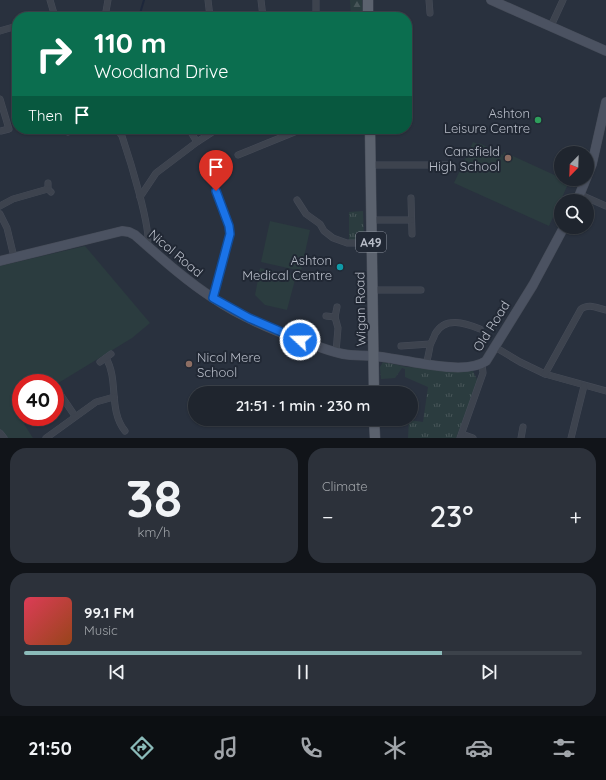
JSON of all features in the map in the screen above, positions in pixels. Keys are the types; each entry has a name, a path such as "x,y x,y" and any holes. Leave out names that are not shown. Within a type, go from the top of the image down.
{"main road":[{"path":"368,0 368,12"},
{"name":"Wigan Road","path":"370,134 374,386"},
{"path":"374,426 375,438"}],"street":[{"path":"50,0 54,12"},
{"path":"106,12 108,0"},
{"path":"208,0 209,12"},
{"path":"261,0 262,12"},
{"path":"316,0 316,12"},
{"path":"429,0 430,13"},
{"path":"491,0 606,51"},
{"path":"551,26 563,0"},
{"path":"0,31 12,27"},
{"path":"0,99 9,129 1,131"},
{"path":"581,194 592,164 606,102"},
{"path":"121,134 140,197 149,238 147,246"},
{"path":"192,134 197,142"},
{"path":"140,197 156,173 209,134"},
{"path":"238,155 290,134"},
{"path":"371,164 450,165"},
{"path":"211,171 216,173 216,191 229,226 230,234 213,298"},
{"path":"0,206 13,199 49,188"},
{"path":"411,198 412,234"},
{"path":"297,200 306,214 320,224 324,231 333,238 348,243 372,243"},
{"path":"594,202 606,206"},
{"path":"0,214 7,228 14,257"},
{"path":"371,220 411,220"},
{"name":"Nicol Road","path":"0,261 122,231 129,232 135,235 195,286 244,315 286,335 336,352 350,355 373,356"},
{"name":"Old Road","path":"373,356 426,364 460,367 482,364 486,361 495,347 560,234"},
{"path":"372,290 421,290"},
{"path":"545,374 581,309 590,306 606,310"},
{"path":"336,352 338,328 336,317 337,308"},
{"path":"326,316 336,317"},
{"path":"426,364 430,344 442,325 452,322 464,323 480,330"},
{"path":"401,346 430,344"},
{"path":"495,347 545,374 606,391"},
{"path":"106,358 111,369 118,421 125,431"},
{"path":"473,438 461,436 483,373 482,364"},
{"path":"570,438 584,386"},
{"path":"46,438 96,402 114,397"},
{"path":"64,399 75,416"},
{"path":"521,438 523,427"},
{"path":"0,433 4,438"}],"green space":[{"path":"350,0 362,0 363,12 351,12"},
{"path":"473,142 479,143 503,155 504,152 554,175 554,186 567,186 564,194 554,194 554,215 549,226 454,183"},
{"path":"363,211 364,240 349,240 349,212"},
{"path":"270,221 310,230 301,271 261,262"},
{"path":"85,246 150,323 132,338 64,380 64,374 12,374 12,426 25,426 33,438 5,438 0,432 0,266"},
{"path":"260,268 296,276 287,310 265,305 255,295"},
{"path":"383,362 407,367 473,371 478,382 456,438 408,438 409,426 418,426 418,421 423,422 428,387 405,377 405,369 402,368 395,378 381,379 380,367"}],"waterway":[{"path":"140,12 144,0"}],"place":[{"name":"Ashton Leisure Centre","path":"538,120"},
{"name":"Cansfield High School","path":"508,158"},
{"name":"Ashton Medical Centre","path":"340,267"},
{"name":"Nicol Mere School","path":"189,364"}],"route":[{"path":"216,191 229,226 230,234 213,298 249,318 300,340"}]}
